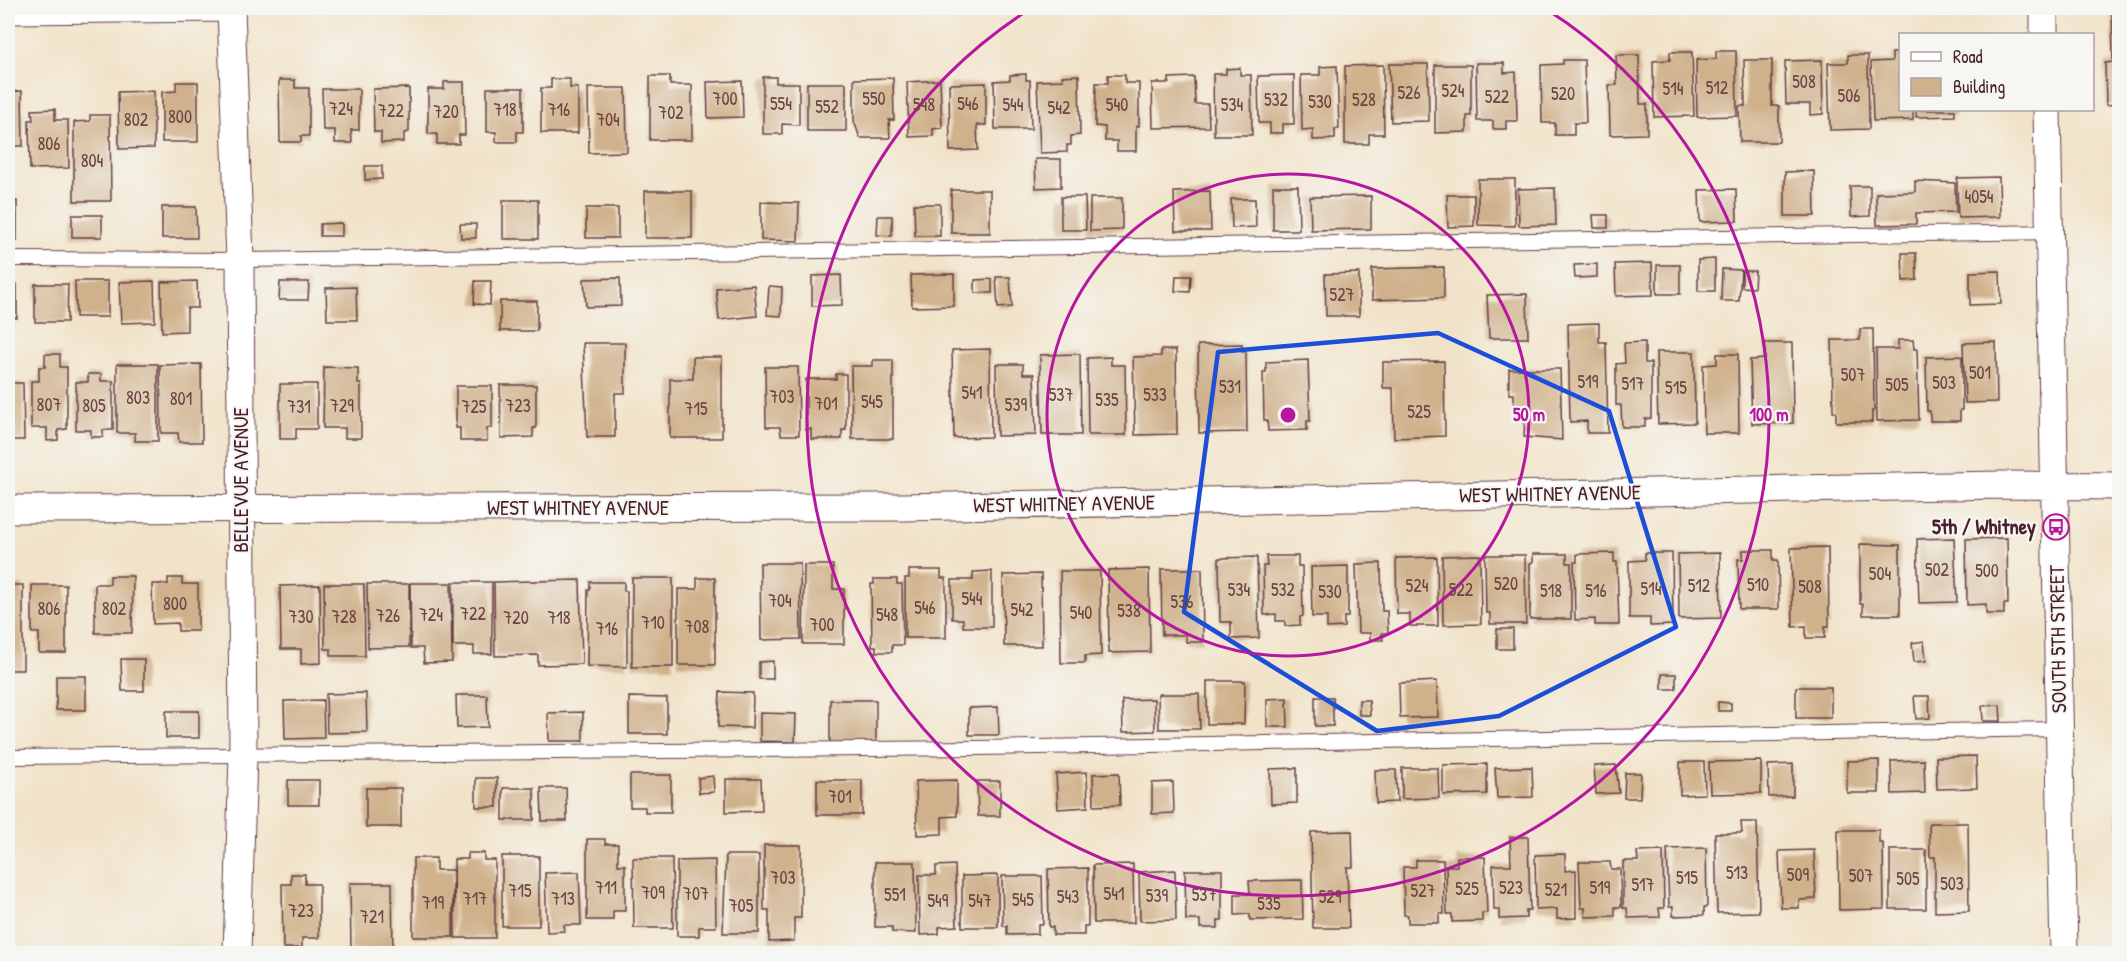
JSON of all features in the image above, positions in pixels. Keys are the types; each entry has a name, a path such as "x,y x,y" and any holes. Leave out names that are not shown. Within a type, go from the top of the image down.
{"street":[{"path":"8,10 232,8"},
{"name":"BELLEVUE AVENUE","path":"232,8 240,260 243,755 237,954"},
{"path":"2044,8 2044,33"},
{"name":"SOUTH 5TH STREET","path":"2046,111 2064,954"},
{"name":"WEST WHITNEY AVENUE","path":"8,509 903,507 1988,485 2120,486"}],"lane":[{"path":"8,259 240,260 2050,232"},
{"path":"8,757 976,748 2060,729"}],"highlighted area":[{"path":"1438,333 1609,411 1676,627 1499,716 1377,731 1184,612 1218,352"}],"building":[{"path":"2112,8 2120,8 2120,104 2106,105 2105,63 2113,62"},
{"path":"1716,51 1736,51 1737,116 1697,117 1696,60 1716,59"},
{"path":"1670,52 1692,52 1694,116 1654,117 1653,61 1670,60"},
{"path":"1892,53 1899,53 1899,111 1913,111 1913,120 1873,121 1871,62 1892,61"},
{"path":"1616,55 1639,55 1640,104 1647,104 1647,134 1610,135 1609,85 1617,85"},
{"path":"1848,55 1868,55 1869,129 1830,130 1828,63 1848,63"},
{"path":"1563,60 1584,60 1586,123 1574,123 1574,135 1555,135 1555,123 1542,123 1541,65 1563,64"},
{"path":"1744,60 1772,60 1772,106 1779,106 1779,142 1740,142 1739,106 1745,106"},
{"path":"1822,60 1823,114 1810,115 1810,104 1786,104 1785,61"},
{"path":"1476,63 1504,63 1504,73 1516,72 1517,121 1506,121 1506,129 1493,129 1493,121 1477,121"},
{"path":"1389,64 1428,64 1429,121 1391,122"},
{"path":"1383,65 1384,134 1369,134 1369,144 1345,144 1345,66"},
{"path":"1435,65 1471,65 1471,116 1467,116 1467,132 1435,133"},
{"path":"1337,66 1339,129 1335,129 1335,139 1313,140 1313,129 1302,130 1301,75 1320,75 1320,67"},
{"path":"1240,68 1240,75 1251,75 1252,135 1214,135 1213,74 1226,74 1226,69"},
{"path":"1026,74 1026,80 1030,80 1031,129 995,129 994,81 1010,80 1010,75"},
{"path":"1079,75 1080,135 1071,136 1071,145 1067,145 1067,152 1040,153 1037,81 1063,80 1062,76"},
{"path":"1108,75 1125,75 1125,83 1139,83 1139,126 1136,126 1136,151 1117,151 1117,141 1105,141 1105,127 1095,126 1096,83 1108,83"},
{"path":"1294,75 1294,124 1283,124 1283,133 1270,133 1270,123 1259,123 1258,76"},
{"path":"650,76 670,76 670,85 692,85 692,140 650,140"},
{"path":"763,77 776,77 776,83 799,83 799,125 782,124 782,134 763,134"},
{"path":"1194,77 1195,104 1208,104 1209,127 1153,128 1152,83 1169,83 1169,78"},
{"path":"893,78 894,120 889,120 890,138 860,138 854,121 854,79"},
{"path":"551,79 570,79 570,88 578,88 578,133 541,133 541,88 551,88"},
{"path":"279,80 295,80 295,88 309,88 309,136 301,136 301,142 280,142"},
{"path":"940,80 942,128 933,129 933,136 909,137 907,82"},
{"path":"742,81 743,117 708,118 707,82"},
{"path":"176,82 198,82 198,142 162,142 162,92 176,91"},
{"path":"444,82 464,82 465,135 459,135 459,144 437,144 437,134 428,134 428,89 444,89"},
{"path":"807,83 846,83 846,131 807,131"},
{"path":"986,83 986,125 977,125 978,150 950,151 949,84"},
{"path":"409,88 409,132 404,133 404,142 381,143 381,132 374,132 373,89"},
{"path":"487,88 523,88 523,132 517,132 517,142 496,142 496,132 487,132"},
{"path":"588,88 626,88 627,152 589,153"},
{"path":"322,89 359,89 359,130 351,130 352,143 335,143 335,130 323,130"},
{"path":"22,91 23,146 8,146 8,92"},
{"path":"154,91 154,148 119,149 118,92"},
{"path":"55,109 55,120 68,120 69,168 30,169 29,120 33,120 32,110"},
{"path":"1916,111 1955,111 1955,116 1916,117"},
{"path":"90,115 110,115 111,201 74,201 74,122 90,121"},
{"path":"2114,129 2120,129 2120,170 2115,170"},
{"path":"1035,159 1061,159 1061,187 1036,188"},
{"path":"365,166 382,166 382,179 365,180"},
{"path":"1814,171 1815,216 1785,216 1785,172"},
{"path":"1999,177 2000,217 1958,218 1957,178"},
{"path":"1478,179 1515,179 1515,226 1478,225"},
{"path":"1915,181 1955,183 1956,212 1916,213 1916,224 1877,225 1876,193 1915,192"},
{"path":"1273,186 1298,186 1299,230 1273,230"},
{"path":"1850,186 1870,186 1870,216 1851,217"},
{"path":"1555,188 1556,225 1519,226 1518,189"},
{"path":"1736,189 1737,221 1700,222 1699,190"},
{"path":"951,190 990,190 990,233 951,233"},
{"path":"645,191 692,191 692,238 645,238"},
{"path":"1210,191 1211,231 1175,231 1174,192"},
{"path":"1447,195 1474,195 1474,226 1448,227"},
{"path":"1371,196 1371,229 1311,230 1310,197"},
{"path":"1061,197 1085,197 1086,230 1061,230"},
{"path":"1090,198 1122,198 1122,230 1090,231"},
{"path":"1231,199 1255,199 1256,227 1232,228"},
{"path":"503,200 538,200 538,239 503,239"},
{"path":"8,201 17,201 17,240 8,240"},
{"path":"761,202 799,203 798,241 761,240"},
{"path":"914,204 940,204 940,236 915,236"},
{"path":"162,207 196,207 197,238 162,238"},
{"path":"586,208 618,208 618,238 586,238"},
{"path":"72,215 102,215 102,237 72,237"},
{"path":"1593,215 1608,215 1608,228 1594,228"},
{"path":"878,216 892,216 892,236 877,235"},
{"path":"342,223 342,236 320,236 320,224"},
{"path":"460,224 476,224 476,238 461,238"},
{"path":"1902,253 1916,253 1917,280 1903,281"},
{"path":"1715,259 1715,291 1698,291 1698,260"},
{"path":"1652,263 1653,295 1616,296 1615,264"},
{"path":"1597,264 1597,277 1575,278 1574,265"},
{"path":"1657,265 1680,265 1680,294 1657,294"},
{"path":"1444,267 1444,298 1372,300 1372,269"},
{"path":"1722,269 1741,270 1739,301 1721,301"},
{"path":"1742,271 1755,271 1754,288 1742,287"},
{"path":"2000,271 2001,304 1970,305 1970,272"},
{"path":"1359,273 1359,316 1326,316 1325,274"},
{"path":"2117,273 2120,273 2120,298 2117,298"},
{"path":"954,274 954,306 912,307 911,275"},
{"path":"841,275 842,305 812,306 812,276"},
{"path":"1176,276 1191,276 1190,292 1175,291"},
{"path":"996,277 1010,277 1012,307 998,308"},
{"path":"620,278 621,306 586,307 584,279"},
{"path":"992,279 992,293 975,293 975,280"},
{"path":"75,281 108,281 108,317 76,317"},
{"path":"154,281 155,322 121,323 119,282"},
{"path":"197,281 198,308 187,308 187,331 162,332 161,282"},
{"path":"475,281 491,281 490,305 474,304"},
{"path":"280,282 309,282 308,300 279,300"},
{"path":"8,284 17,284 17,318 8,318"},
{"path":"35,284 68,284 67,322 35,322"},
{"path":"754,285 757,316 719,320 716,288"},
{"path":"769,286 782,287 781,316 767,315"},
{"path":"356,287 357,320 327,320 326,288"},
{"path":"1527,294 1528,338 1489,338 1487,295"},
{"path":"500,301 537,301 537,331 500,331"},
{"path":"1599,323 1599,342 1606,342 1608,433 1587,433 1587,421 1570,422 1568,324"},
{"path":"1860,329 1873,329 1874,411 1872,411 1872,422 1836,422 1836,412 1833,412 1832,340 1860,340"},
{"path":"1898,340 1913,340 1914,349 1917,349 1919,420 1877,421 1876,349 1898,349"},
{"path":"1645,342 1645,363 1651,363 1651,418 1645,419 1645,427 1622,427 1621,405 1616,405 1616,364 1625,363 1624,343"},
{"path":"1996,342 1997,402 1965,403 1963,343"},
{"path":"583,343 625,343 625,393 615,393 615,437 587,437"},
{"path":"1765,343 1792,343 1793,423 1752,424 1750,360 1765,359"},
{"path":"1242,344 1242,352 1246,352 1247,432 1199,433 1198,345"},
{"path":"990,349 991,437 954,438 952,350"},
{"path":"1161,350 1176,350 1177,434 1135,435 1133,357 1161,356"},
{"path":"1656,352 1694,352 1695,423 1658,424"},
{"path":"45,354 60,354 60,367 67,367 67,429 58,430 58,440 47,441 47,428 31,428 31,381 39,381 39,367 45,367"},
{"path":"1080,354 1081,435 1042,435 1040,355"},
{"path":"1717,354 1738,354 1739,433 1704,433 1703,365 1717,364"},
{"path":"1962,356 1960,421 1930,421 1930,411 1927,411 1926,357"},
{"path":"693,357 722,357 722,438 670,438 670,379 693,379"},
{"path":"1111,357 1111,365 1125,365 1126,435 1088,435 1087,358"},
{"path":"873,360 893,360 893,439 852,439 851,366 873,366"},
{"path":"1308,360 1310,421 1307,421 1307,430 1268,431 1267,420 1264,420 1263,372 1266,372 1266,362"},
{"path":"1444,361 1445,436 1394,438 1393,388 1383,388 1383,362"},
{"path":"117,364 158,364 158,441 135,441 135,433 117,433"},
{"path":"201,364 202,442 179,442 178,433 161,433 160,365"},
{"path":"996,364 1023,364 1023,374 1034,374 1036,435 997,436"},
{"path":"324,367 358,368 358,384 361,384 361,438 345,438 345,428 323,428"},
{"path":"765,367 798,367 799,435 781,435 780,427 766,427"},
{"path":"1509,369 1560,369 1562,440 1524,437 1525,416 1514,416 1514,394 1509,394"},
{"path":"88,374 101,374 101,381 113,381 113,430 103,430 103,437 91,437 91,430 76,430 76,382 88,382"},
{"path":"836,374 846,374 846,430 842,430 842,439 811,439 811,429 806,430 806,379 836,379"},
{"path":"8,383 23,383 24,440 8,440"},
{"path":"280,384 317,384 317,429 296,429 296,439 280,439"},
{"path":"500,385 536,385 536,428 533,428 533,437 501,438"},
{"path":"456,386 492,386 492,428 487,428 487,441 460,441 460,428 456,428"},
{"path":"1954,538 1957,602 1919,603 1917,539"},
{"path":"2007,538 2008,604 2004,604 2004,614 1986,614 1986,604 1967,605 1966,539"},
{"path":"1860,544 1900,545 1900,615 1863,615 1863,604 1860,604"},
{"path":"1828,547 1829,626 1825,626 1825,638 1806,638 1806,626 1793,627 1791,548"},
{"path":"1743,550 1773,550 1773,560 1778,560 1779,609 1739,609 1738,559 1743,559"},
{"path":"1614,553 1614,562 1617,562 1619,625 1595,625 1595,619 1575,620 1574,562 1577,562 1577,554"},
{"path":"1645,553 1672,553 1673,625 1650,626 1650,618 1629,618 1629,561 1645,560"},
{"path":"1720,553 1721,618 1679,619 1678,554"},
{"path":"1533,554 1567,554 1567,563 1571,563 1571,619 1530,619 1530,563 1533,562"},
{"path":"1480,555 1481,624 1443,625 1442,556"},
{"path":"1485,555 1525,555 1526,624 1490,624 1490,613 1486,613"},
{"path":"1266,556 1298,556 1298,566 1302,566 1303,616 1300,617 1300,625 1285,626 1285,621 1276,621 1276,614 1264,615 1263,566 1267,566"},
{"path":"1257,557 1259,638 1231,639 1231,622 1220,622 1219,558"},
{"path":"1437,557 1438,626 1410,626 1410,614 1397,614 1396,558"},
{"path":"760,563 800,563 801,639 761,640"},
{"path":"1381,563 1382,611 1387,611 1388,633 1382,633 1383,640 1370,640 1370,633 1358,633 1356,564"},
{"path":"804,565 833,565 833,589 844,589 844,644 803,644"},
{"path":"1348,566 1348,617 1344,617 1344,627 1327,628 1327,617 1312,617 1311,567"},
{"path":"1149,569 1150,652 1109,653 1108,570"},
{"path":"1161,569 1202,569 1203,642 1186,642 1186,635 1162,635"},
{"path":"909,570 941,570 941,578 946,578 946,638 905,638 905,578 909,578"},
{"path":"992,571 992,627 963,627 963,619 952,619 952,580 973,580 973,572"},
{"path":"1060,571 1100,571 1101,655 1085,656 1085,663 1061,663"},
{"path":"1041,574 1042,646 1004,646 1003,575"},
{"path":"110,576 133,576 132,633 95,633 95,584 110,584"},
{"path":"168,578 182,578 182,584 198,584 198,631 178,631 178,623 153,624 152,584 168,584"},
{"path":"632,578 673,578 673,667 632,667"},
{"path":"697,578 715,578 715,665 678,665 678,589 697,589"},
{"path":"874,579 897,579 897,584 902,584 903,645 892,645 892,652 876,652 876,646 872,646 871,584 874,584"},
{"path":"580,580 582,664 538,665 538,655 495,656 494,582"},
{"path":"453,582 492,582 492,654 474,654 474,646 453,646"},
{"path":"590,582 624,582 624,591 627,591 627,667 587,666"},
{"path":"410,583 451,583 452,662 424,663 423,648 411,648"},
{"path":"324,584 364,584 365,656 331,656 331,649 325,649"},
{"path":"367,584 409,584 409,647 368,648"},
{"path":"8,585 23,585 23,670 8,670"},
{"path":"32,585 66,585 66,653 39,653 39,633 32,633"},
{"path":"320,585 321,663 301,664 301,649 281,649 280,586"},
{"path":"1497,629 1513,629 1513,649 1497,649"},
{"path":"1924,641 1926,661 1914,662 1912,643"},
{"path":"121,659 144,659 144,691 122,691"},
{"path":"773,661 773,679 759,679 759,662"},
{"path":"1662,674 1676,674 1676,689 1662,689"},
{"path":"56,676 86,676 86,710 56,710"},
{"path":"1207,681 1245,681 1244,724 1207,724"},
{"path":"1437,681 1438,717 1400,718 1399,683"},
{"path":"1796,687 1831,687 1831,718 1796,718"},
{"path":"720,692 753,693 752,728 718,727"},
{"path":"366,693 367,732 327,733 326,694"},
{"path":"1158,694 1199,694 1200,729 1159,729"},
{"path":"456,695 487,695 488,727 457,728"},
{"path":"1914,696 1929,696 1930,718 1916,719"},
{"path":"629,697 667,698 667,734 629,734"},
{"path":"1315,697 1333,697 1333,726 1315,726"},
{"path":"1287,698 1288,727 1267,727 1267,699"},
{"path":"1154,699 1155,731 1123,732 1122,700"},
{"path":"323,700 324,738 285,739 284,701"},
{"path":"830,700 876,700 876,744 830,743"},
{"path":"1359,700 1369,700 1370,715 1359,715"},
{"path":"1718,702 1731,703 1731,711 1718,711"},
{"path":"2000,705 2001,721 1983,721 1982,706"},
{"path":"998,707 999,735 969,735 969,708"},
{"path":"166,711 199,711 199,738 166,738"},
{"path":"583,712 583,741 549,741 548,713"},
{"path":"760,713 796,714 795,742 760,741"},
{"path":"1976,756 1977,788 1937,789 1936,757"},
{"path":"1879,760 1879,793 1847,793 1847,761"},
{"path":"1924,760 1925,793 1892,794 1891,761"},
{"path":"2116,760 2120,760 2120,786 2117,786"},
{"path":"1761,761 1761,793 1710,794 1709,762"},
{"path":"1680,762 1704,762 1705,794 1680,795"},
{"path":"1487,764 1487,794 1443,795 1443,765"},
{"path":"1793,764 1793,796 1769,797 1768,765"},
{"path":"1616,765 1619,793 1596,794 1594,766"},
{"path":"1532,767 1533,797 1497,798 1495,768"},
{"path":"1297,768 1297,803 1271,804 1270,769"},
{"path":"1402,768 1438,768 1439,798 1402,799"},
{"path":"1375,770 1396,770 1397,802 1376,803"},
{"path":"1087,772 1088,807 1058,809 1056,774"},
{"path":"1119,773 1120,805 1094,806 1093,774"},
{"path":"1625,773 1641,773 1640,798 1624,798"},
{"path":"630,775 671,775 671,812 645,812 645,807 630,807"},
{"path":"713,776 714,792 699,793 698,778"},
{"path":"476,778 497,778 497,807 476,807"},
{"path":"726,779 761,779 762,811 726,812"},
{"path":"288,780 319,780 319,805 288,805"},
{"path":"817,780 862,780 862,815 817,815"},
{"path":"957,780 957,816 942,817 942,834 917,835 916,781"},
{"path":"977,781 1000,781 1000,816 978,816"},
{"path":"1173,782 1174,813 1152,814 1152,783"},
{"path":"366,788 401,788 401,827 366,827"},
{"path":"503,788 534,788 534,820 503,820"},
{"path":"541,788 566,788 567,821 542,821"},
{"path":"2117,792 2120,792 2120,827 2117,827"},
{"path":"1741,822 1757,822 1759,912 1717,913 1715,833 1742,833"},
{"path":"1929,823 1968,823 1969,911 1935,912 1935,857 1930,857"},
{"path":"1838,830 1879,830 1879,843 1883,843 1884,909 1839,910"},
{"path":"1352,831 1353,867 1347,867 1349,928 1313,928 1311,832"},
{"path":"1510,837 1528,837 1530,910 1526,910 1526,918 1499,919 1499,910 1494,910 1493,865 1511,865"},
{"path":"587,839 605,839 605,844 618,844 618,865 625,865 625,911 613,911 613,920 587,920"},
{"path":"764,845 801,845 801,918 794,918 794,941 769,942 769,910 764,910"},
{"path":"1706,848 1707,907 1704,907 1704,915 1673,916 1673,907 1669,907 1667,849"},
{"path":"1814,850 1816,899 1799,900 1799,908 1781,908 1779,851"},
{"path":"1890,850 1926,850 1926,909 1890,909"},
{"path":"1663,851 1664,908 1659,908 1660,917 1628,918 1627,908 1623,908 1623,861 1638,861 1637,852"},
{"path":"468,853 484,853 484,860 495,860 495,938 455,938 454,859 468,859"},
{"path":"1565,854 1565,871 1576,870 1576,918 1557,919 1557,909 1536,910 1535,855"},
{"path":"726,855 759,855 759,933 723,933"},
{"path":"502,856 539,856 539,926 502,926"},
{"path":"1457,857 1485,857 1487,913 1482,913 1482,921 1452,922 1452,914 1447,914 1446,866 1457,866"},
{"path":"413,858 436,858 436,870 453,870 453,937 413,937"},
{"path":"633,858 672,858 673,928 634,928"},
{"path":"715,860 716,927 699,927 699,936 677,936 677,861"},
{"path":"1416,860 1443,860 1444,914 1439,914 1439,923 1408,923 1408,915 1404,915 1403,867 1416,867"},
{"path":"875,862 915,862 916,933 892,932 892,927 875,927"},
{"path":"1579,862 1610,862 1611,869 1620,869 1621,907 1615,907 1615,916 1585,917 1585,908 1581,908"},
{"path":"1133,864 1134,923 1094,923 1093,865"},
{"path":"955,865 957,926 939,927 939,934 920,935 919,875 936,875 936,866"},
{"path":"1088,868 1088,926 1084,926 1084,935 1053,935 1053,927 1049,927 1048,869"},
{"path":"1175,870 1176,920 1140,921 1139,872"},
{"path":"1185,870 1222,870 1222,920 1218,920 1218,928 1200,928 1200,920 1186,920"},
{"path":"579,872 581,925 564,925 565,931 547,932 545,873"},
{"path":"291,874 305,874 305,884 319,884 319,938 302,938 302,948 283,948 282,884 291,884"},
{"path":"998,875 998,927 962,927 962,876"},
{"path":"1002,876 1042,876 1043,924 1038,924 1038,934 1007,935 1007,926 1003,926"},
{"path":"1302,880 1303,919 1250,920 1250,914 1235,915 1235,894 1250,894 1249,881"},
{"path":"350,883 392,883 393,950 351,951"}],"place":[{"name":"5th / Whitney","path":"2056,527"}]}
